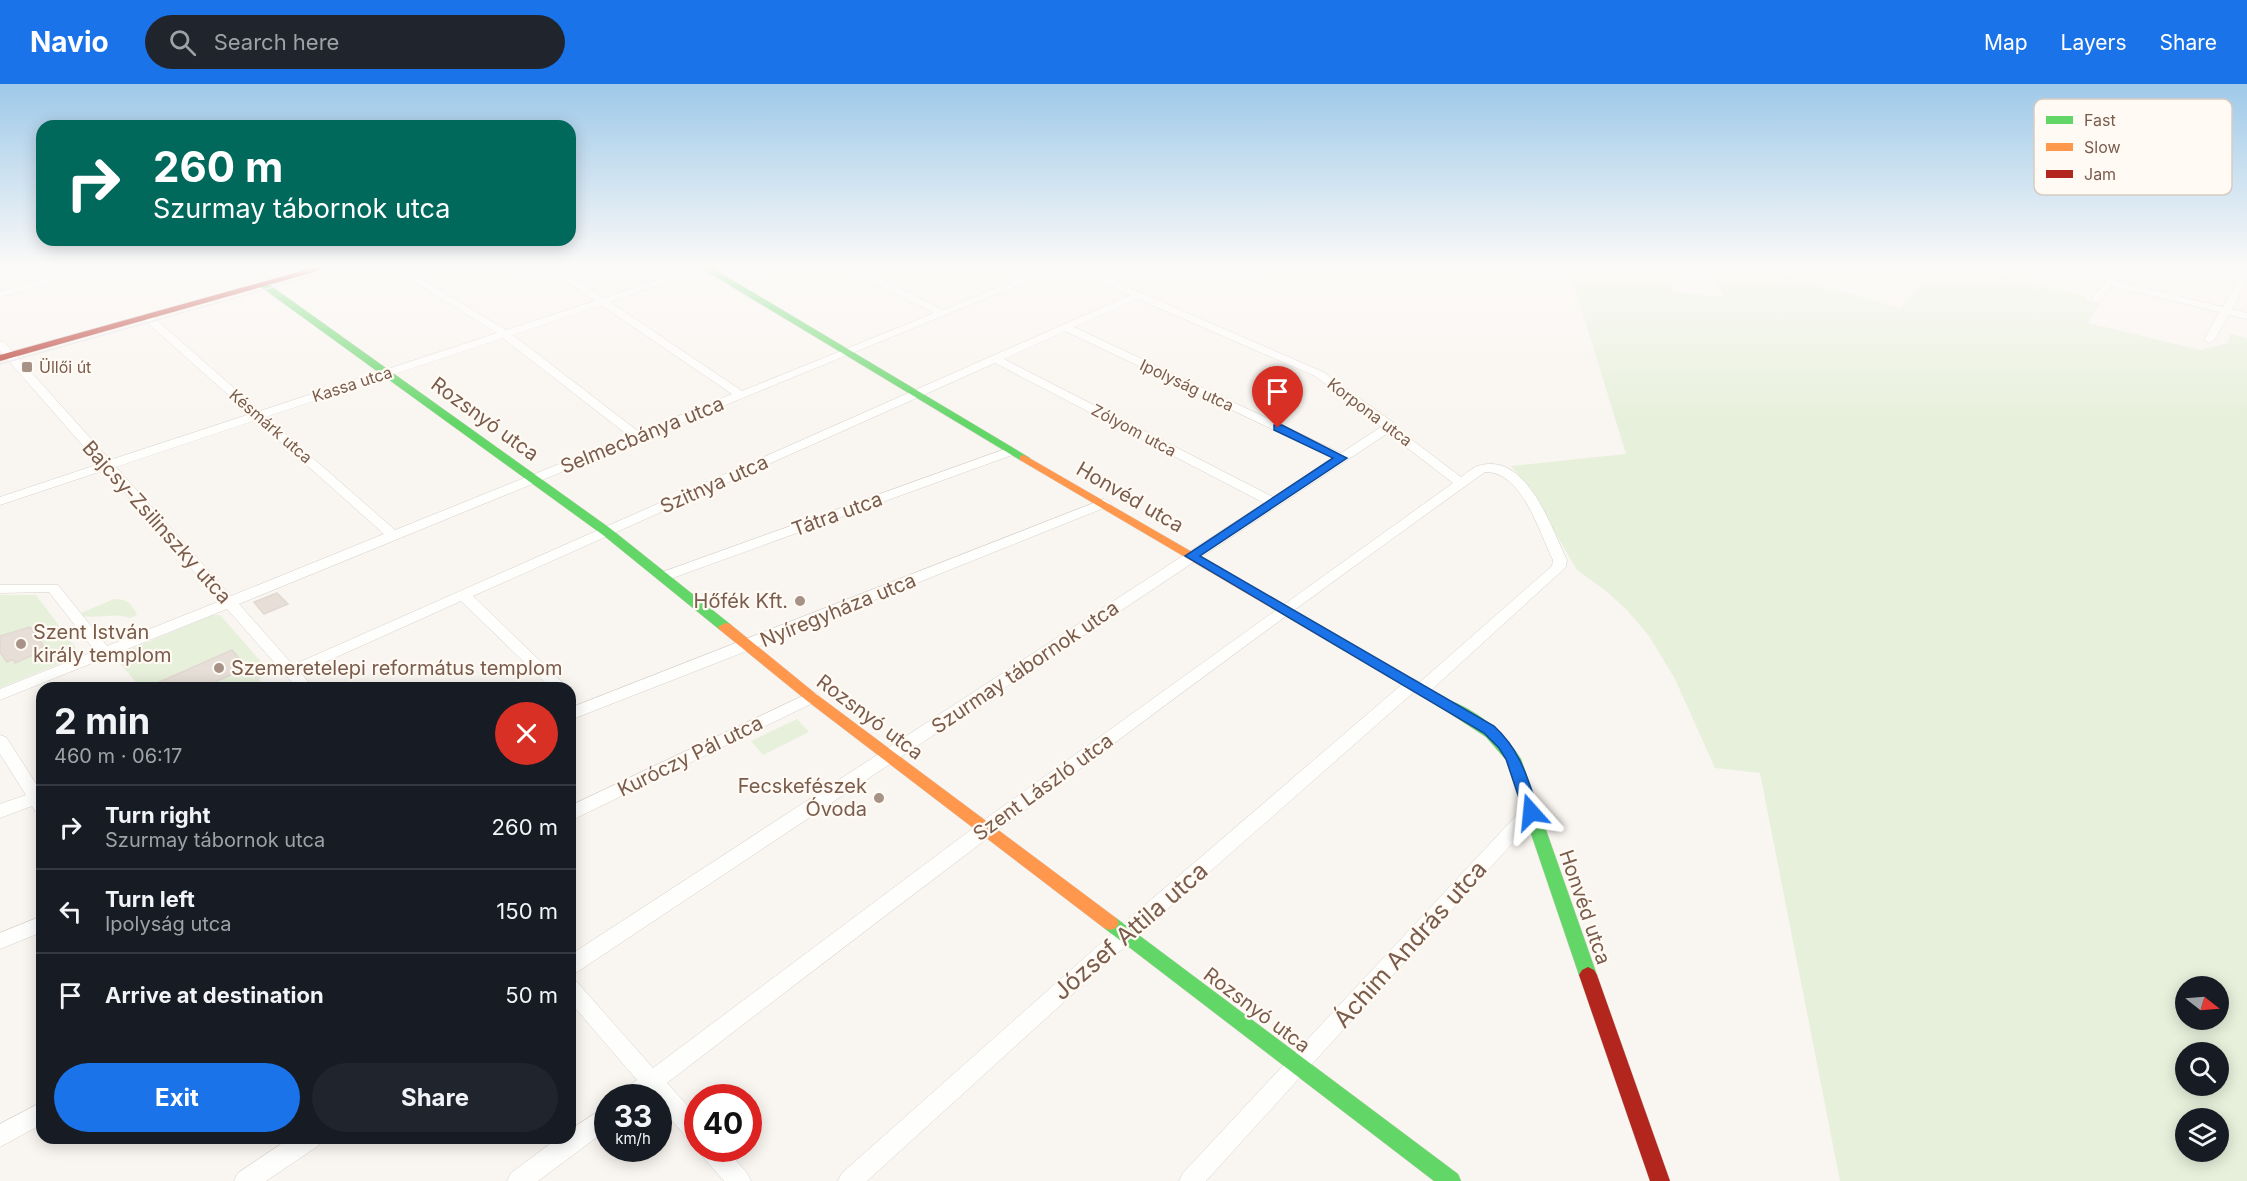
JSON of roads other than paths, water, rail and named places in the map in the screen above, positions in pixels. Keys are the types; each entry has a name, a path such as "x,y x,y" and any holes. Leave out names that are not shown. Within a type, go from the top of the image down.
{"street":[{"path":"4,357 139,319"},
{"name":"Késmárk utca","path":"149,319 394,536"},
{"name":"Rozsnyó utca","path":"313,319 607,532 811,697 1451,1181"},
{"path":"481,319 504,333 637,436"},
{"name":"Kassa utca","path":"0,501 545,319"},
{"path":"630,319 741,395"},
{"name":"Honvéd utca","path":"791,319 1011,451 1104,503 1489,729 1505,745 1513,759 1660,1181"},
{"name":"Selmecbánya utca","path":"0,695 931,319"},
{"name":"Szitnya utca","path":"290,672 1083,319"},
{"name":"Korpona utca","path":"1193,319 1319,374 1390,426 1460,482"},
{"path":"2208,340 2220,319"},
{"name":"Ipolyság utca","path":"1065,327 1342,458"},
{"name":"Bajcsy-Zsilinszky utca","path":"0,344 4,357 106,466 299,682"},
{"name":"Zólyom utca","path":"995,358 1272,502"},
{"name":"Szurmay tábornok utca","path":"576,962 1390,426"},
{"name":"Tátra utca","path":"662,577 1011,451"},
{"name":"József Attila utca","path":"850,1181 1124,935 1559,567 1560,560 1518,479 1510,473 1490,467 1482,468 1460,482"},
{"name":"Szent László utca","path":"648,1084 986,828 1460,482"},
{"name":"Nyíregyháza utca","path":"576,706 747,646 1104,503"},
{"path":"0,590 53,588 105,653"},
{"path":"463,595 554,682"},
{"name":"Kuróczy Pál utca","path":"576,811 811,697"},
{"path":"0,741 36,796"},
{"path":"0,811 36,803"},
{"name":"Áchim András utca","path":"1191,1181 1531,812"},
{"path":"0,941 36,926"},
{"path":"576,995 684,1119"},
{"path":"0,1136 36,1115"},
{"path":"576,1139 594,1125"},
{"path":"246,1181 301,1144"},
{"path":"519,1181 569,1144"},
{"path":"722,1162 739,1181"}],"tram line":[{"path":"0,364 159,319"}],"place":[{"name":"Üllői út","path":"27,367"},
{"name":"Hőfék Kft.","path":"800,601"},
{"name":"Szent István király templom","path":"21,644"},
{"name":"Szemeretelepi református templom","path":"219,668"},
{"name":"Fecskefészek Óvoda","path":"879,798"}]}
